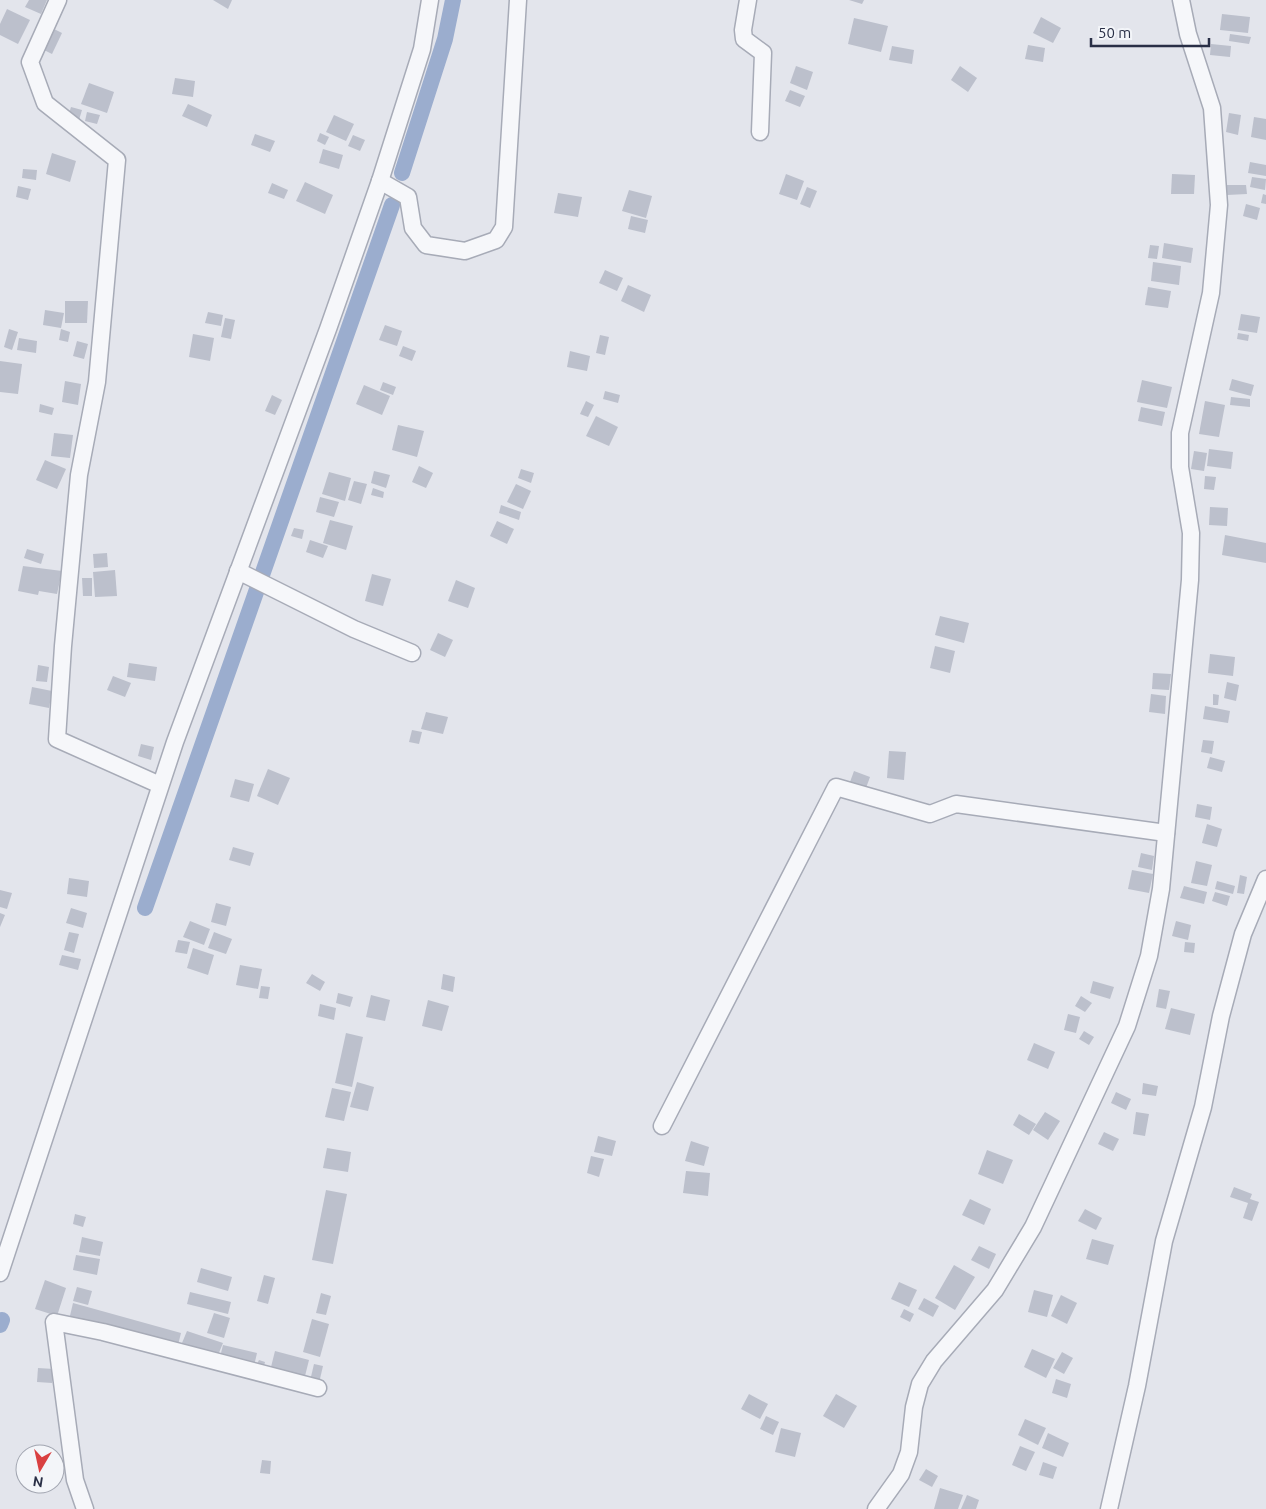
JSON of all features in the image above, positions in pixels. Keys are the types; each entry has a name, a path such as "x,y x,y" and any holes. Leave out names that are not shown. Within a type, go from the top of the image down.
{"street":[{"path":"58,0 30,62 45,103 117,160 97,382 79,476 63,646 57,739 160,785"},
{"path":"0,1273 118,918 160,785 328,329 380,180 422,49 430,0"},
{"path":"380,180 408,197 413,228 426,245 465,251 496,240 504,228 518,0"},
{"path":"748,0 743,30 744,39 763,53 760,132"},
{"path":"876,1509 901,1474 909,1452 914,1407 920,1384 934,1361 995,1290 1033,1227 1127,1026 1149,956 1161,889 1190,580 1191,533 1180,466 1180,432 1211,292 1219,205 1212,108 1188,34 1181,0"},
{"path":"238,571 354,629 412,652"},
{"path":"662,1126 836,787 930,814 956,804 1166,833"},
{"path":"1109,1509 1137,1386 1164,1241 1203,1108 1221,1016 1242,934 1266,879"},
{"path":"85,1509 75,1480 54,1322 103,1332 318,1388"}],"building":[{"path":"29,0 47,0 41,14 25,7"},
{"path":"213,0 232,0 228,9"},
{"path":"849,0 864,0 862,4"},
{"path":"7,9 30,20 18,44 0,35 0,24"},
{"path":"1222,14 1250,17 1248,33 1220,30"},
{"path":"1041,17 1061,28 1053,43 1033,33"},
{"path":"854,18 888,26 881,52 848,44"},
{"path":"52,28 62,33 52,54 42,49"},
{"path":"1230,34 1251,37 1249,44 1229,41"},
{"path":"1211,44 1231,46 1230,57 1210,55"},
{"path":"1028,45 1045,48 1043,62 1025,59"},
{"path":"892,46 914,50 912,64 889,60"},
{"path":"796,66 813,72 807,90 790,83"},
{"path":"960,66 977,78 968,92 951,80"},
{"path":"175,78 195,81 193,97 172,94"},
{"path":"89,83 114,92 107,113 81,104"},
{"path":"790,90 805,96 800,107 785,101"},
{"path":"188,104 212,115 207,127 182,116"},
{"path":"71,107 82,110 79,120 68,117"},
{"path":"87,112 100,115 97,124 85,121"},
{"path":"1229,113 1241,115 1238,135 1226,132"},
{"path":"334,115 354,124 346,141 326,132"},
{"path":"1254,117 1266,119 1266,140 1251,137"},
{"path":"320,133 329,137 325,145 317,141"},
{"path":"255,134 275,141 270,152 251,145"},
{"path":"353,135 365,140 360,151 348,146"},
{"path":"323,149 343,155 339,169 319,163"},
{"path":"52,153 76,161 70,182 46,174"},
{"path":"1250,162 1266,165 1266,176 1248,173"},
{"path":"23,169 37,170 36,180 22,178"},
{"path":"786,174 804,181 797,200 779,194"},
{"path":"1172,174 1195,175 1194,194 1171,194"},
{"path":"1252,177 1266,179 1265,190 1250,187"},
{"path":"305,182 333,195 325,214 296,201"},
{"path":"272,183 288,190 284,199 268,193"},
{"path":"1227,185 1246,185 1247,194 1227,195"},
{"path":"18,186 31,189 28,200 16,197"},
{"path":"807,187 817,191 810,208 800,204"},
{"path":"629,190 652,196 646,218 622,211"},
{"path":"558,193 582,197 578,217 554,213"},
{"path":"1263,194 1266,195 1266,204 1261,203"},
{"path":"1246,204 1260,208 1257,220 1243,216"},
{"path":"631,216 648,220 645,233 628,229"},
{"path":"1164,243 1193,248 1191,263 1162,258"},
{"path":"1150,245 1159,246 1157,259 1148,258"},
{"path":"1153,262 1181,266 1179,285 1151,281"},
{"path":"605,270 623,278 617,291 599,283"},
{"path":"628,285 651,295 644,312 621,301"},
{"path":"1148,287 1171,291 1168,308 1145,305"},
{"path":"65,301 88,301 87,323 65,323"},
{"path":"45,310 64,313 61,328 43,325"},
{"path":"208,312 223,315 221,326 205,323"},
{"path":"1241,314 1260,317 1257,333 1238,330"},
{"path":"225,318 235,320 231,339 221,337"},
{"path":"385,325 402,331 397,346 379,340"},
{"path":"9,329 18,332 12,350 4,347"},
{"path":"61,329 70,332 68,342 59,340"},
{"path":"1238,333 1249,335 1248,341 1237,339"},
{"path":"193,334 214,338 210,361 189,357"},
{"path":"600,335 609,337 605,355 596,353"},
{"path":"19,338 37,341 36,353 17,350"},
{"path":"77,341 88,344 84,359 73,356"},
{"path":"403,346 416,351 412,361 399,356"},
{"path":"570,351 590,356 587,371 567,367"},
{"path":"0,361 22,364 18,394 0,392"},
{"path":"1232,379 1254,385 1251,396 1229,390"},
{"path":"1142,380 1172,387 1167,408 1137,402"},
{"path":"65,381 81,384 78,405 62,402"},
{"path":"383,382 396,387 393,395 380,390"},
{"path":"364,385 390,396 382,415 356,404"},
{"path":"605,391 620,395 618,403 603,399"},
{"path":"272,395 282,400 275,415 265,411"},
{"path":"1231,397 1250,399 1250,407 1230,405"},
{"path":"586,401 594,405 588,417 580,414"},
{"path":"1205,401 1225,405 1219,437 1199,434"},
{"path":"40,404 54,408 52,415 39,412"},
{"path":"1141,407 1165,412 1162,426 1138,421"},
{"path":"596,416 618,427 609,446 586,436"},
{"path":"398,425 424,431 417,457 392,450"},
{"path":"54,433 73,435 70,458 51,456"},
{"path":"1209,449 1233,452 1231,469 1207,466"},
{"path":"1194,451 1207,453 1204,471 1191,469"},
{"path":"45,460 66,469 57,489 36,480"},
{"path":"419,466 433,473 426,488 412,482"},
{"path":"521,469 534,473 531,483 518,478"},
{"path":"374,471 390,475 386,488 371,483"},
{"path":"329,472 351,478 345,501 322,494"},
{"path":"1205,476 1216,477 1214,490 1204,489"},
{"path":"354,481 367,484 361,504 348,500"},
{"path":"516,484 531,491 523,509 507,502"},
{"path":"373,488 384,492 383,498 371,495"},
{"path":"320,497 339,502 334,517 316,512"},
{"path":"501,505 521,512 519,520 499,513"},
{"path":"1210,507 1228,508 1227,526 1209,525"},
{"path":"330,520 353,526 346,550 323,543"},
{"path":"497,521 514,529 507,544 490,536"},
{"path":"294,528 304,530 302,539 291,536"},
{"path":"1225,535 1266,543 1266,563 1222,555"},
{"path":"310,540 328,546 323,558 306,552"},
{"path":"27,549 44,554 41,564 24,558"},
{"path":"107,553 108,567 94,568 93,554"},
{"path":"23,566 62,571 57,594 39,591 38,595 18,591"},
{"path":"115,570 117,596 95,597 93,572"},
{"path":"372,574 391,579 383,606 365,601"},
{"path":"82,578 92,578 92,596 83,596"},
{"path":"456,580 475,588 468,608 448,601"},
{"path":"940,616 969,623 964,643 935,635"},
{"path":"438,633 453,640 445,657 430,650"},
{"path":"935,646 955,651 950,673 930,668"},
{"path":"1210,654 1235,657 1233,676 1208,673"},
{"path":"129,663 157,667 155,681 127,677"},
{"path":"38,665 49,667 47,682 36,681"},
{"path":"1153,673 1171,674 1169,690 1152,689"},
{"path":"113,676 131,683 125,697 107,690"},
{"path":"1227,682 1239,685 1236,701 1224,698"},
{"path":"32,687 52,691 49,708 29,704"},
{"path":"1151,694 1166,696 1165,714 1149,712"},
{"path":"1213,694 1219,695 1218,705 1213,705"},
{"path":"1205,706 1230,711 1228,723 1203,719"},
{"path":"426,712 448,717 443,734 421,729"},
{"path":"412,730 422,732 419,744 409,742"},
{"path":"1203,740 1214,741 1212,754 1201,752"},
{"path":"141,744 154,747 151,760 138,756"},
{"path":"889,751 906,752 904,780 887,778"},
{"path":"1210,757 1225,761 1222,772 1207,768"},
{"path":"268,769 290,778 278,805 257,796"},
{"path":"854,771 870,777 866,788 850,782"},
{"path":"235,779 254,784 249,802 230,797"},
{"path":"1197,804 1212,807 1210,820 1195,817"},
{"path":"1207,824 1222,829 1217,847 1202,843"},
{"path":"233,847 254,853 250,866 229,860"},
{"path":"1141,853 1154,856 1152,870 1138,867"},
{"path":"1196,861 1212,865 1207,886 1191,883"},
{"path":"1132,870 1153,874 1149,893 1128,889"},
{"path":"1240,875 1247,877 1244,894 1237,893"},
{"path":"69,878 89,881 87,897 67,894"},
{"path":"1217,881 1235,886 1233,894 1215,889"},
{"path":"1184,886 1207,892 1204,904 1180,898"},
{"path":"0,890 12,893 7,909 0,907"},
{"path":"1215,892 1230,896 1227,906 1212,901"},
{"path":"216,903 231,907 226,926 211,922"},
{"path":"71,908 87,913 83,928 66,923"},
{"path":"0,913 5,915 0,927"},
{"path":"190,921 210,929 204,945 183,937"},
{"path":"1176,921 1191,925 1188,940 1172,936"},
{"path":"69,932 79,934 74,953 64,950"},
{"path":"214,932 232,939 226,954 208,948"},
{"path":"178,940 190,942 187,954 175,952"},
{"path":"1185,942 1195,943 1194,953 1184,952"},
{"path":"193,948 214,955 208,975 187,968"},
{"path":"62,955 81,959 78,970 59,965"},
{"path":"240,965 262,969 258,989 236,985"},
{"path":"312,974 325,982 320,991 306,983"},
{"path":"443,974 455,977 453,992 441,989"},
{"path":"1093,981 1114,987 1110,999 1090,993"},
{"path":"261,986 270,987 268,999 259,998"},
{"path":"1159,989 1170,991 1166,1009 1156,1007"},
{"path":"338,993 353,997 350,1007 336,1003"},
{"path":"371,995 390,1000 385,1021 366,1017"},
{"path":"1081,996 1092,1003 1085,1012 1075,1006"},
{"path":"428,1000 449,1006 442,1031 422,1026"},
{"path":"320,1004 336,1008 334,1020 318,1016"},
{"path":"1171,1008 1195,1014 1190,1035 1165,1029"},
{"path":"1068,1014 1080,1017 1076,1033 1064,1030"},
{"path":"1084,1031 1094,1037 1089,1045 1079,1039"},
{"path":"346,1033 363,1037 352,1087 335,1083"},
{"path":"1034,1043 1055,1052 1048,1069 1027,1060"},
{"path":"357,1082 374,1087 368,1111 350,1107"},
{"path":"1143,1083 1158,1086 1156,1096 1142,1094"},
{"path":"332,1088 351,1092 344,1121 325,1117"},
{"path":"1116,1092 1131,1099 1126,1110 1111,1103"},
{"path":"1045,1112 1060,1121 1048,1140 1033,1130"},
{"path":"1136,1112 1149,1114 1145,1136 1133,1134"},
{"path":"1019,1114 1036,1124 1029,1135 1013,1125"},
{"path":"1104,1132 1119,1139 1113,1151 1098,1144"},
{"path":"598,1136 616,1141 612,1156 594,1152"},
{"path":"691,1141 709,1147 704,1166 685,1161"},
{"path":"327,1148 351,1152 348,1172 323,1168"},
{"path":"987,1150 1013,1160 1003,1184 978,1174"},
{"path":"591,1156 604,1159 599,1177 587,1173"},
{"path":"686,1171 710,1173 708,1196 683,1193"},
{"path":"1234,1187 1252,1194 1250,1199 1259,1202 1252,1221 1243,1218 1248,1203 1230,1197"},
{"path":"326,1190 347,1194 333,1264 312,1260"},
{"path":"970,1199 991,1209 984,1225 962,1215"},
{"path":"1085,1209 1102,1218 1096,1230 1078,1221"},
{"path":"75,1214 86,1217 83,1227 73,1224"},
{"path":"82,1237 103,1242 100,1256 79,1252"},
{"path":"1092,1239 1114,1245 1108,1265 1086,1259"},
{"path":"979,1246 996,1254 989,1269 971,1260"},
{"path":"76,1255 100,1259 97,1275 73,1270"},
{"path":"954,1265 975,1277 955,1310 935,1298"},
{"path":"201,1268 232,1277 228,1291 197,1282"},
{"path":"264,1275 275,1278 268,1304 257,1301"},
{"path":"45,1280 66,1288 57,1316 35,1309"},
{"path":"899,1282 917,1290 909,1307 891,1299"},
{"path":"77,1287 92,1291 88,1305 73,1301"},
{"path":"1034,1290 1053,1295 1047,1317 1028,1312"},
{"path":"190,1292 231,1302 228,1314 187,1304"},
{"path":"321,1293 331,1296 326,1315 316,1313"},
{"path":"1061,1295 1077,1303 1067,1324 1051,1316"},
{"path":"924,1298 939,1306 933,1317 918,1309"},
{"path":"73,1303 181,1333 177,1349 69,1320"},
{"path":"904,1309 914,1314 910,1322 900,1317"},
{"path":"214,1313 230,1318 224,1338 207,1333"},
{"path":"312,1319 329,1324 320,1357 303,1352"},
{"path":"187,1331 223,1343 218,1355 182,1343"},
{"path":"223,1345 257,1353 254,1366 220,1357"},
{"path":"1032,1349 1055,1359 1046,1378 1024,1367"},
{"path":"275,1351 309,1360 304,1380 270,1371"},
{"path":"1062,1352 1073,1358 1064,1374 1053,1368"},
{"path":"259,1360 265,1362 264,1366 257,1364"},
{"path":"314,1364 323,1366 319,1383 310,1381"},
{"path":"38,1368 54,1369 52,1383 37,1382"},
{"path":"1056,1379 1071,1384 1067,1398 1052,1393"},
{"path":"749,1394 768,1404 760,1419 741,1409"},
{"path":"836,1394 857,1406 844,1428 823,1416"},
{"path":"766,1416 779,1422 773,1435 760,1429"},
{"path":"1025,1419 1046,1428 1038,1445 1018,1435"},
{"path":"781,1428 801,1433 795,1457 775,1452"},
{"path":"1048,1433 1069,1443 1063,1457 1042,1448"},
{"path":"1020,1446 1035,1452 1026,1471 1012,1465"},
{"path":"262,1460 271,1461 270,1474 260,1473"},
{"path":"1043,1462 1057,1467 1053,1479 1039,1475"},
{"path":"926,1469 938,1476 932,1487 919,1480"},
{"path":"940,1488 963,1495 958,1509 934,1509"},
{"path":"967,1495 979,1500 976,1509 961,1509"}],"waterway":[{"path":"402,173 445,39 453,0"},
{"path":"145,908 392,205"},
{"path":"0,1325 2,1320"}]}
